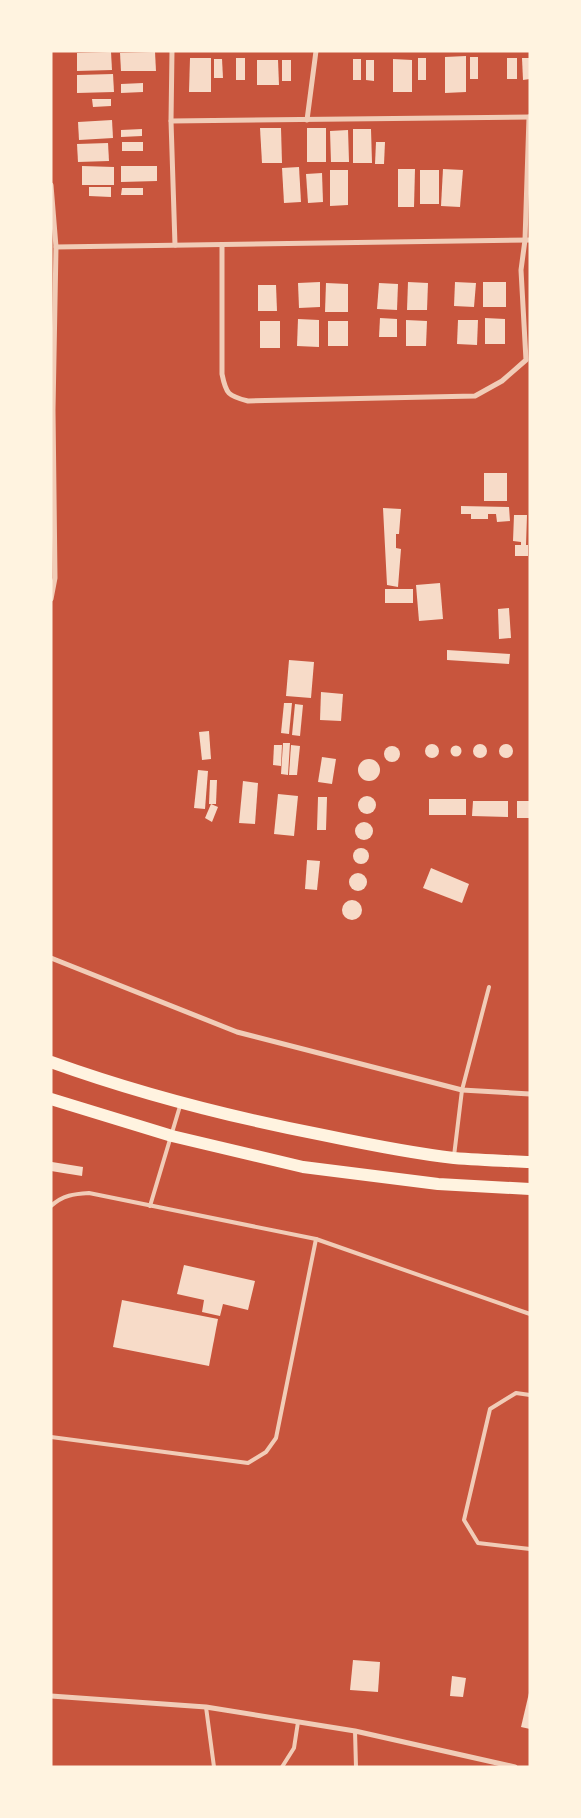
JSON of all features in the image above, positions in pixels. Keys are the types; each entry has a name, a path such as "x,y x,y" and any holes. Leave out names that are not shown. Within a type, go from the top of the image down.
{"highway":[{"path":"51,1062 181,1104 253,1122 380,1147 454,1158 530,1162"},
{"path":"51,1099 172,1136 303,1167 438,1184 530,1188"}],"street":[{"path":"172,51 171,121 175,245"},
{"path":"307,120 316,51"},
{"path":"171,121 529,117 528,240 521,270 526,360 502,382 475,396 248,401 232,397 225,388 222,374 222,245"},
{"path":"51,185 56,247 52,410 53,578 51,599"},
{"path":"56,247 528,240"},
{"path":"51,958 237,1032 462,1090 530,1094"},
{"path":"51,1696 206,1707 355,1731 515,1767"}],"lane":[{"path":"454,1158 462,1090 489,987"},
{"path":"150,1206 181,1104"},
{"path":"51,1206 70,1194 89,1193 316,1239 530,1314"},
{"path":"51,1437 248,1463 266,1452 276,1438 316,1239"},
{"path":"530,1395 516,1393 490,1409 464,1520 478,1543 530,1549"},
{"path":"206,1707 214,1767"},
{"path":"282,1767 294,1748 298,1722"},
{"path":"355,1731 356,1767"}],"building":[{"path":"111,52 112,70 77,71 77,53"},
{"path":"155,52 156,71 121,71 120,53"},
{"path":"466,56 466,92 445,93 445,57"},
{"path":"470,57 478,57 478,79 470,79"},
{"path":"190,58 211,58 211,92 189,92"},
{"path":"236,58 245,58 245,80 236,80"},
{"path":"418,58 426,58 426,80 418,80"},
{"path":"507,58 517,58 517,79 507,79"},
{"path":"522,58 530,58 530,79 523,80"},
{"path":"214,59 222,59 223,78 214,78"},
{"path":"353,59 361,59 361,80 353,80"},
{"path":"393,59 412,60 412,92 393,92"},
{"path":"257,60 278,60 279,85 257,85"},
{"path":"282,60 291,60 291,81 282,81"},
{"path":"366,60 374,60 374,81 366,80"},
{"path":"113,74 114,92 77,93 77,75"},
{"path":"143,83 143,92 121,93 121,84"},
{"path":"92,99 111,99 111,106 93,107"},
{"path":"112,120 113,138 79,140 78,122"},
{"path":"260,128 281,128 282,163 262,163"},
{"path":"307,128 326,128 326,162 307,162"},
{"path":"142,129 142,136 121,137 121,130"},
{"path":"353,129 371,129 372,163 353,163"},
{"path":"348,130 349,162 331,162 330,131"},
{"path":"122,142 143,142 143,151 122,151"},
{"path":"376,142 385,142 384,164 375,164"},
{"path":"108,143 109,161 78,162 77,144"},
{"path":"82,166 114,167 114,185 82,185"},
{"path":"121,166 157,166 157,181 121,182"},
{"path":"299,167 301,202 284,203 282,168"},
{"path":"398,169 415,169 414,207 398,207"},
{"path":"443,169 463,170 460,207 441,206"},
{"path":"330,170 348,170 348,205 330,206"},
{"path":"420,170 439,170 439,204 420,204"},
{"path":"322,173 323,202 308,203 306,174"},
{"path":"89,187 111,187 111,197 89,196"},
{"path":"122,188 143,188 143,195 121,195"},
{"path":"320,282 320,307 299,308 298,283"},
{"path":"408,282 428,283 427,310 407,310"},
{"path":"455,282 476,283 474,307 454,306"},
{"path":"483,282 506,282 506,307 483,307"},
{"path":"326,283 348,284 348,312 325,312"},
{"path":"379,283 398,284 397,310 377,309"},
{"path":"258,285 276,285 277,311 258,311"},
{"path":"380,318 397,319 397,337 379,337"},
{"path":"485,318 505,319 505,344 485,344"},
{"path":"298,319 319,320 319,347 297,346"},
{"path":"406,320 427,321 426,346 406,346"},
{"path":"458,320 478,320 477,345 457,344"},
{"path":"260,321 280,321 280,348 260,348"},
{"path":"328,321 348,321 348,346 328,346"},
{"path":"484,473 507,473 507,501 484,501"},
{"path":"461,506 509,507 510,521 497,522 496,514 488,514 488,519 471,519 471,514 461,514"},
{"path":"383,508 401,509 399,534 396,534 396,548 401,549 398,587 387,585"},
{"path":"514,515 527,515 526,545 528,545 528,556 515,556 515,545 521,545 521,542 513,541"},
{"path":"440,583 443,619 419,621 416,585"},
{"path":"385,589 413,589 413,603 385,603"},
{"path":"509,608 511,638 499,639 498,609"},
{"path":"447,650 510,654 509,664 447,660"},
{"path":"289,660 314,662 311,698 286,696"},
{"path":"321,692 343,694 341,721 320,720"},
{"path":"284,703 292,703 289,734 281,733"},
{"path":"295,704 303,705 300,736 292,735"},
{"path":"209,731 211,759 202,760 199,732"},
{"path":"283,743 290,743 288,775 281,774"},
{"path":"429,744 435,744 439,751 435,758 429,758 425,754 425,748"},
{"path":"480,744 485,746 487,751 485,756 480,758 475,756 473,751 475,746"},
{"path":"506,744 511,746 513,751 511,756 506,758 501,756 499,751 501,746"},
{"path":"274,745 282,745 281,766 273,765"},
{"path":"291,745 300,746 297,775 289,775"},
{"path":"456,745 462,751 456,757 450,751"},
{"path":"389,746 395,746 400,751 398,760 389,762 384,757 384,751"},
{"path":"322,757 336,759 332,784 318,782"},
{"path":"369,759 377,762 380,770 377,778 369,781 361,778 358,770 361,762"},
{"path":"198,770 208,771 205,809 194,808"},
{"path":"210,780 217,780 216,804 209,804"},
{"path":"243,781 258,783 255,824 239,823"},
{"path":"278,794 298,796 294,836 274,834"},
{"path":"363,796 371,796 376,801 374,812 363,814 358,809 358,801"},
{"path":"318,797 327,797 326,830 317,830"},
{"path":"429,799 466,799 466,815 429,815"},
{"path":"473,801 508,801 508,817 472,816"},
{"path":"517,801 530,801 530,818 517,818"},
{"path":"211,804 218,807 212,822 205,818"},
{"path":"364,822 370,825 373,831 370,837 364,840 358,837 355,831 358,825"},
{"path":"361,848 367,850 369,856 367,862 361,864 355,862 353,856 355,850"},
{"path":"307,860 320,861 317,890 305,889"},
{"path":"431,868 469,884 462,903 423,888"},
{"path":"358,873 364,876 367,882 364,888 358,891 352,888 349,882 352,876"},
{"path":"348,900 356,900 362,906 362,914 356,920 348,920 342,914 342,906"},
{"path":"52,1162 83,1167 82,1176 51,1171"},
{"path":"184,1265 255,1281 248,1310 223,1304 220,1316 202,1312 204,1300 177,1294"},
{"path":"122,1300 218,1319 209,1366 113,1347"},
{"path":"353,1660 380,1662 378,1692 350,1690"},
{"path":"452,1676 466,1678 463,1697 450,1696"},
{"path":"530,1693 530,1729 521,1727"}]}
